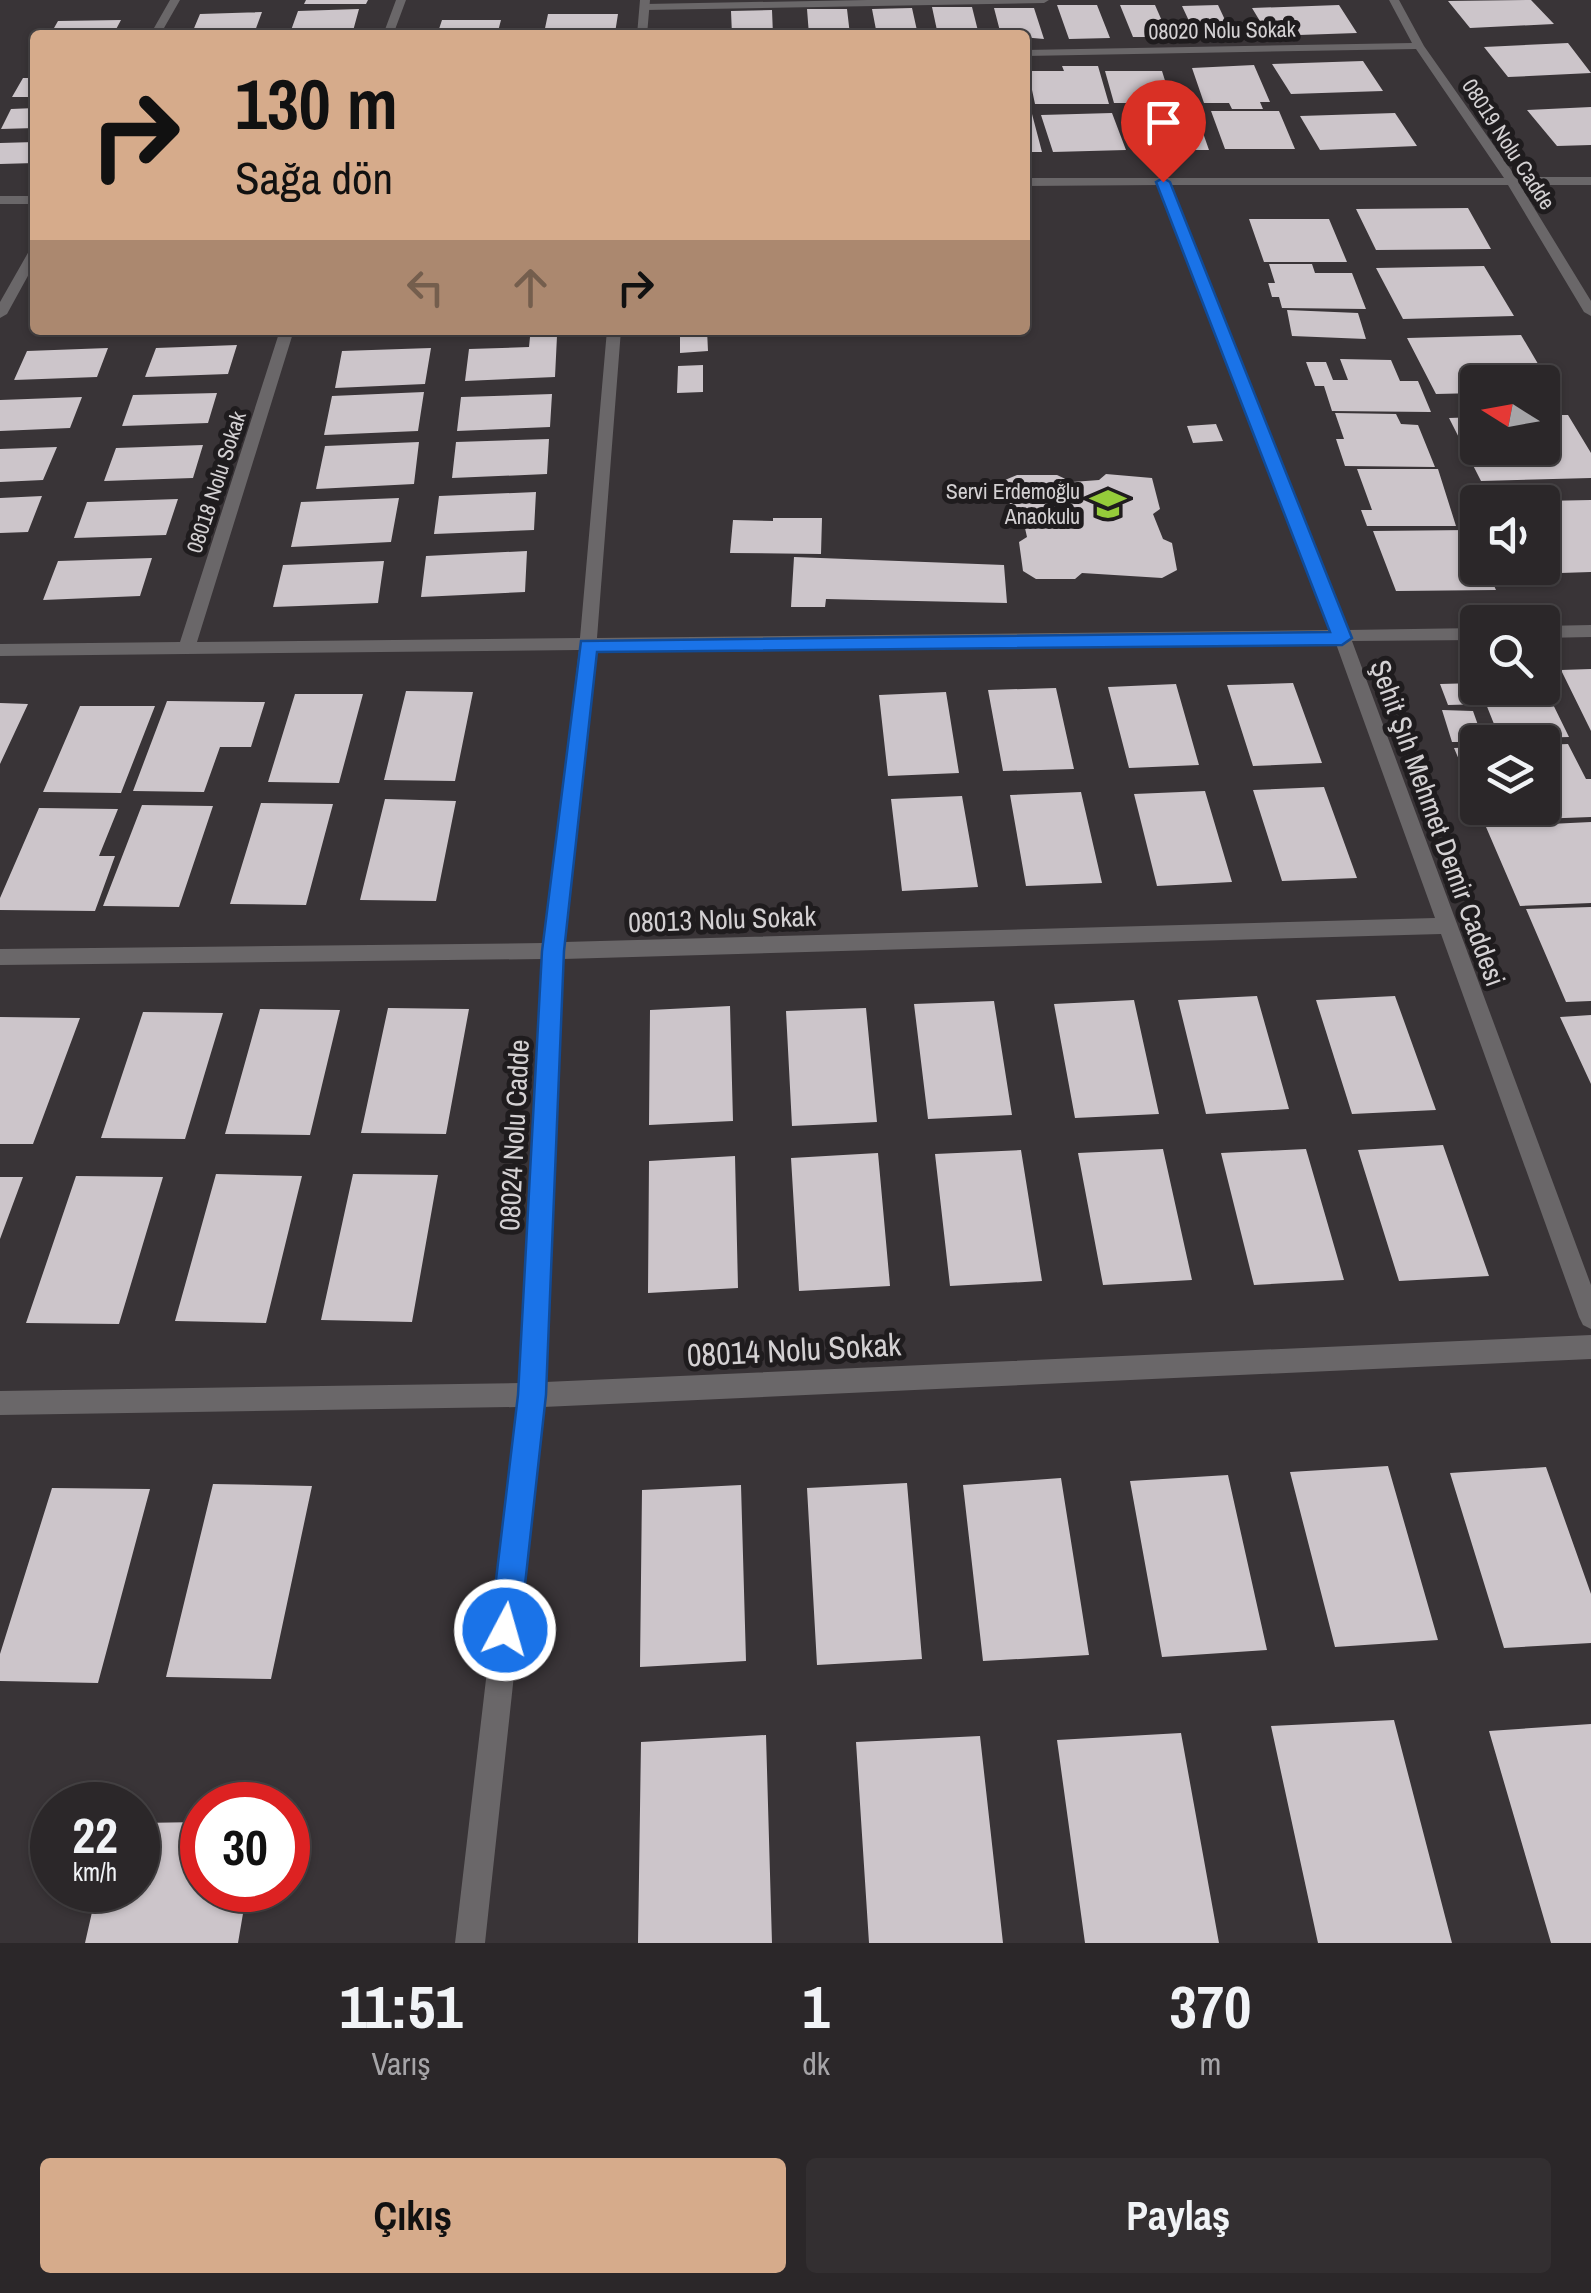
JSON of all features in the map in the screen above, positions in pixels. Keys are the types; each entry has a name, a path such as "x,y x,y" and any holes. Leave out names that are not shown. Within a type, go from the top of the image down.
{"street":[{"path":"158,30 175,0"},
{"path":"390,30 401,0"},
{"path":"642,30 645,3 1044,0"},
{"name":"08019 Nolu Cadde","path":"1394,0 1420,46 1512,181 1591,312"},
{"name":"08020 Nolu Sokak","path":"1030,53 1420,46"},
{"path":"1030,182 1591,181"},
{"name":"Şehit Şıh Mehmet Demir Caddesi","path":"1163,182 1342,638 1591,1317"},
{"path":"0,200 30,200"},
{"path":"0,314 30,261"},
{"name":"08018 Nolu Sokak","path":"187,646 285,335"},
{"name":"08024 Nolu Cadde","path":"470,1943 532,1395 553,951 588,646 614,335"},
{"path":"1560,632 1591,631"},
{"path":"0,650 1460,635"},
{"name":"08013 Nolu Sokak","path":"0,957 553,951 1445,926"},
{"name":"08014 Nolu Sokak","path":"0,1403 532,1395 1591,1347"}],"building":[{"path":"306,0 368,0 366,4 304,4"},
{"path":"1531,0 1554,24 1470,28 1448,1"},
{"path":"1057,5 1097,5 1110,38 1069,39"},
{"path":"1120,5 1155,5 1169,37 1133,37"},
{"path":"1218,5 1233,37 1197,38 1182,6"},
{"path":"1339,5 1357,33 1269,36 1252,8"},
{"path":"932,7 972,7 978,30 937,30"},
{"path":"912,8 917,30 876,30 872,9"},
{"path":"994,8 1034,8 1044,39 1030,38 1030,30 1000,30"},
{"path":"359,9 353,30 291,30 298,11"},
{"path":"807,9 847,9 849,30 809,30"},
{"path":"772,10 773,30 732,30 731,11"},
{"path":"262,12 255,30 193,30 200,14"},
{"path":"548,14 618,14 615,30 545,30"},
{"path":"121,20 116,30 53,30 58,21"},
{"path":"442,20 501,20 498,30 439,30"},
{"path":"1568,43 1591,73 1508,77 1484,47"},
{"path":"1363,61 1383,91 1291,94 1272,64"},
{"path":"1254,65 1270,102 1260,102 1263,109 1232,109 1229,103 1204,103 1192,68"},
{"path":"1062,66 1098,66 1109,104 1035,104 1030,71 1064,71"},
{"path":"1105,71 1162,71 1172,103 1114,103"},
{"path":"23,78 30,78 30,97 12,97"},
{"path":"1591,107 1591,145 1557,146 1527,110"},
{"path":"30,108 30,128 1,129 11,109"},
{"path":"1211,111 1279,111 1295,149 1225,149"},
{"path":"1112,113 1126,150 1053,152 1041,115"},
{"path":"1124,113 1196,113 1209,150 1134,150"},
{"path":"1395,113 1417,146 1320,150 1300,116"},
{"path":"1030,114 1032,114 1042,152 1030,152"},
{"path":"30,142 30,163 0,164 0,143"},
{"path":"1468,208 1491,249 1376,250 1356,209"},
{"path":"1249,219 1329,219 1347,262 1264,262"},
{"path":"1269,264 1312,264 1315,273 1352,273 1366,309 1282,308 1279,297 1272,297 1268,283 1275,283"},
{"path":"1484,266 1514,316 1403,319 1376,268"},
{"path":"1287,310 1358,313 1366,339 1292,336"},
{"path":"680,335 707,335 708,351 680,353"},
{"path":"1521,335 1539,365 1460,365 1460,393 1436,394 1407,338"},
{"path":"557,336 555,377 465,381 469,349 529,347 530,337"},
{"path":"237,345 228,374 145,377 156,348"},
{"path":"108,348 97,377 14,380 27,351"},
{"path":"431,348 425,384 335,388 342,351"},
{"path":"1340,359 1391,360 1400,381 1418,381 1431,412 1332,411 1324,386 1315,386 1306,362 1326,362 1333,380 1348,380"},
{"path":"703,365 703,392 677,393 678,366"},
{"path":"424,392 418,431 324,435 332,396"},
{"path":"217,393 208,423 122,426 133,395"},
{"path":"552,394 550,427 457,431 461,397"},
{"path":"82,397 70,428 0,431 0,400"},
{"path":"1335,413 1396,414 1401,424 1418,425 1435,467 1345,466 1336,439 1344,439"},
{"path":"1560,415 1568,415 1591,453 1591,478 1481,481 1473,465 1560,465"},
{"path":"1449,418 1460,418 1460,440"},
{"path":"1216,424 1223,441 1193,443 1187,426"},
{"path":"549,439 547,474 452,478 456,442"},
{"path":"419,442 414,484 316,489 325,446"},
{"path":"203,445 193,478 104,481 116,448"},
{"path":"57,447 43,480 0,482 0,449"},
{"path":"1357,469 1438,469 1456,526 1367,526 1361,510 1372,510"},
{"path":"1106,474 1152,478 1160,509 1153,514 1163,539 1172,543 1177,570 1162,578 1082,573 1075,579 1036,579 1023,571 1019,542 1027,537 1022,515 1011,511 1005,480 1017,475 1057,475 1072,482 1099,480"},
{"path":"536,492 534,530 434,534 439,496"},
{"path":"42,496 28,532 0,533 0,498"},
{"path":"399,498 391,542 291,547 301,502"},
{"path":"178,499 166,535 74,538 87,502"},
{"path":"1591,500 1591,572 1560,573 1560,501"},
{"path":"822,518 821,554 730,553 733,520"},
{"path":"1460,530 1460,585 1494,585 1496,590 1396,591 1373,531"},
{"path":"527,551 525,592 421,597 426,556"},
{"path":"794,557 1004,565 1007,603 826,599 825,607 791,607"},
{"path":"152,558 140,596 43,600 58,561"},
{"path":"384,561 378,603 273,607 283,565"},
{"path":"1591,669 1591,731 1561,670"},
{"path":"1293,683 1322,763 1253,766 1227,685"},
{"path":"1460,683 1460,705 1448,705 1440,684"},
{"path":"1176,684 1199,765 1129,768 1108,687"},
{"path":"1056,688 1074,769 1003,771 988,690"},
{"path":"406,691 473,692 455,781 384,780"},
{"path":"946,692 959,773 888,776 879,695"},
{"path":"295,694 363,694 339,783 268,782"},
{"path":"167,701 265,702 251,747 220,747 204,792 133,791"},
{"path":"0,703 28,704 0,764"},
{"path":"1486,705 1553,705 1569,737 1560,737 1560,725 1494,725"},
{"path":"80,706 155,706 121,793 43,792"},
{"path":"1442,710 1473,711 1478,725 1460,725 1460,742 1452,742"},
{"path":"1560,744 1568,744 1586,779 1591,779 1591,817 1560,818"},
{"path":"1324,787 1357,878 1282,881 1253,790"},
{"path":"1205,791 1232,882 1157,886 1134,794"},
{"path":"1081,792 1102,883 1026,886 1010,795"},
{"path":"962,796 978,887 902,891 891,799"},
{"path":"385,799 456,801 436,901 360,900"},
{"path":"261,803 333,804 306,905 230,904"},
{"path":"142,805 213,806 179,907 103,906"},
{"path":"39,808 118,809 99,856 115,856 95,911 0,910 0,898"},
{"path":"1591,822 1591,903 1520,906 1486,827"},
{"path":"1591,907 1591,1001 1566,1002 1526,909"},
{"path":"1257,996 1289,1109 1206,1114 1178,1000"},
{"path":"1395,996 1436,1110 1352,1114 1316,1000"},
{"path":"1134,1000 1159,1114 1075,1118 1054,1004"},
{"path":"994,1001 1012,1115 928,1119 914,1004"},
{"path":"730,1006 733,1121 649,1125 650,1010"},
{"path":"388,1008 469,1009 446,1134 361,1133"},
{"path":"866,1008 877,1122 792,1126 786,1011"},
{"path":"260,1009 340,1010 310,1135 225,1134"},
{"path":"143,1012 223,1013 185,1139 101,1138"},
{"path":"1591,1015 1591,1084 1560,1017"},
{"path":"0,1017 80,1018 33,1144 0,1144"},
{"path":"1443,1145 1489,1276 1399,1281 1358,1150"},
{"path":"1163,1149 1192,1280 1103,1285 1078,1153"},
{"path":"1306,1149 1344,1280 1254,1285 1221,1153"},
{"path":"1021,1150 1042,1281 950,1286 935,1154"},
{"path":"878,1153 890,1286 799,1291 791,1158"},
{"path":"735,1156 738,1288 648,1293 649,1161"},
{"path":"216,1174 302,1176 266,1323 175,1321"},
{"path":"353,1174 438,1175 412,1322 321,1320"},
{"path":"76,1176 163,1177 119,1324 26,1323"},
{"path":"0,1177 23,1177 0,1239"},
{"path":"1388,1466 1438,1640 1335,1647 1290,1472"},
{"path":"1546,1467 1591,1594 1591,1643 1504,1648 1450,1473"},
{"path":"1228,1475 1267,1650 1162,1657 1130,1481"},
{"path":"1061,1478 1089,1655 983,1661 963,1485"},
{"path":"907,1483 922,1659 817,1665 807,1488"},
{"path":"213,1484 312,1486 271,1679 166,1677"},
{"path":"741,1485 746,1661 640,1667 642,1490"},
{"path":"52,1488 150,1489 98,1683 0,1681 0,1654"},
{"path":"1394,1720 1452,1943 1318,1943 1271,1726"},
{"path":"1591,1724 1591,1943 1551,1943 1489,1731"},
{"path":"1181,1733 1219,1943 1085,1943 1057,1740"},
{"path":"766,1735 772,1943 638,1943 641,1742"},
{"path":"980,1736 1003,1943 869,1943 856,1742"},
{"path":"180,1822 180,1912 243,1912 238,1943 85,1943 92,1912 160,1912 160,1823"}],"place":[{"name":"Servi Erdemoğlu Anaokulu","path":"1108,504"}],"route":[{"path":"505,1630 532,1395 553,951 588,646 1342,638 1163,182"}]}
